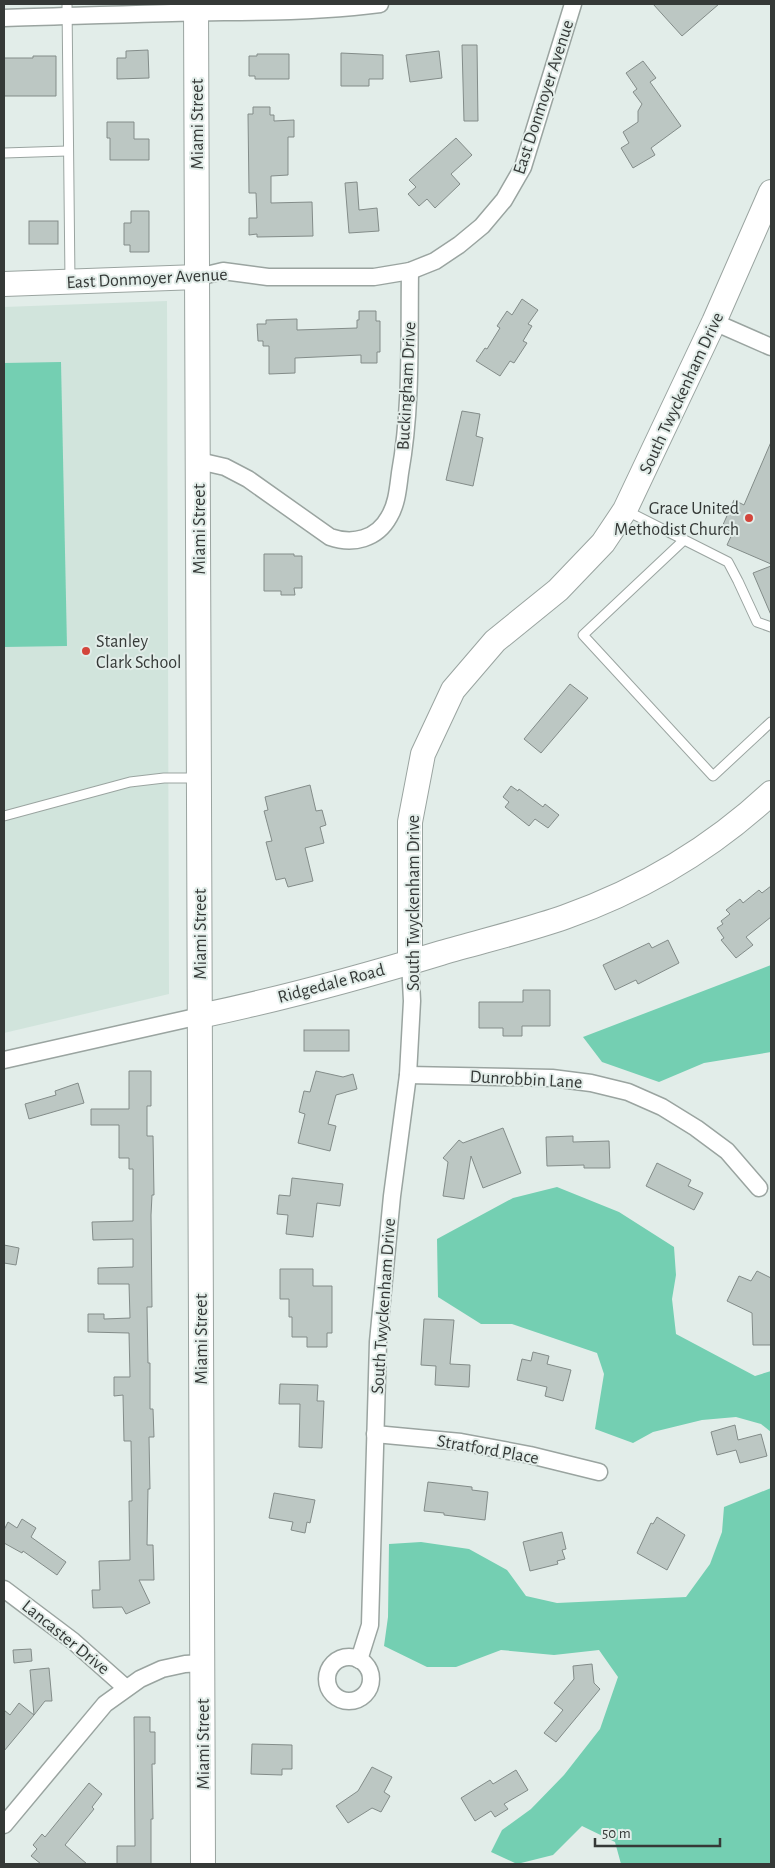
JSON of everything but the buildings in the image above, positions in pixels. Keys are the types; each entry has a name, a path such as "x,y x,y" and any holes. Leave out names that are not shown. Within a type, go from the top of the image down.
{"street":[{"path":"4,18 67,10 196,9 291,12 380,4"},
{"name":"East Donmoyer Avenue","path":"4,284 198,278 223,270 268,278 374,277 410,271 435,261 459,245 482,226 496,211 514,184 523,167 574,4"},
{"name":"Miami Street","path":"196,9 203,1864"},
{"name":"South Twyckenham Drive","path":"359,1660 370,1626 378,1342 384,1268 408,1075 412,1001 410,962 410,822 424,754 453,690 495,641 558,590 603,543 625,510 714,322 771,192"},
{"name":"Buckingham Drive","path":"199,461 225,467 248,479 273,495 317,529 340,541 360,540 379,530 390,516 394,506 406,442 409,411 410,271"},
{"path":"714,322 771,347"},
{"name":"Ridgedale Road","path":"4,1060 200,1016 410,962 565,917 622,893 669,870 717,839 771,793"},
{"name":"Dunrobbin Lane","path":"408,1075 552,1078 590,1082 628,1092 662,1107 696,1128 728,1152 759,1188"},
{"name":"Stratford Place","path":"375,1434 461,1442 530,1455 599,1472"},
{"name":"Lancaster Drive","path":"4,1589 73,1641 126,1688"},
{"path":"4,1825 105,1704 140,1679 162,1669 185,1664 202,1663"}],"lane":[{"path":"67,10 67,151 70,282"},
{"path":"4,153 67,151"},
{"path":"625,510 728,562 757,622 771,627"},
{"path":"684,540 583,634 713,776 771,722"},
{"path":"4,816 130,782 164,778 199,778"}],"shaded area":[{"name":"Stanley Clark School","path":"167,301 169,994 4,1033 4,307"}],"green space":[{"path":"61,362 67,646 4,647 4,363"},
{"path":"771,965 771,1052 704,1063 659,1082 602,1062 583,1037"},
{"path":"557,1187 619,1212 674,1247 676,1275 672,1299 676,1334 755,1376 771,1371 771,1432 761,1424 736,1417 702,1420 653,1432 633,1443 595,1429 604,1374 597,1353 512,1324 481,1324 438,1297 437,1239 513,1198"},
{"path":"771,1488 771,1864 621,1864 615,1842 582,1826 553,1855 517,1864 491,1852 502,1830 531,1809 564,1775 600,1729 618,1677 599,1650 554,1655 501,1650 456,1667 427,1667 384,1646 388,1617 389,1544 421,1542 469,1549 507,1570 526,1596 557,1603 686,1597 710,1564 722,1532 724,1507"}],"place":[{"name":"Grace United Methodist Church","path":"749,518"},
{"name":"Stanley Clark School","path":"86,651"}]}
